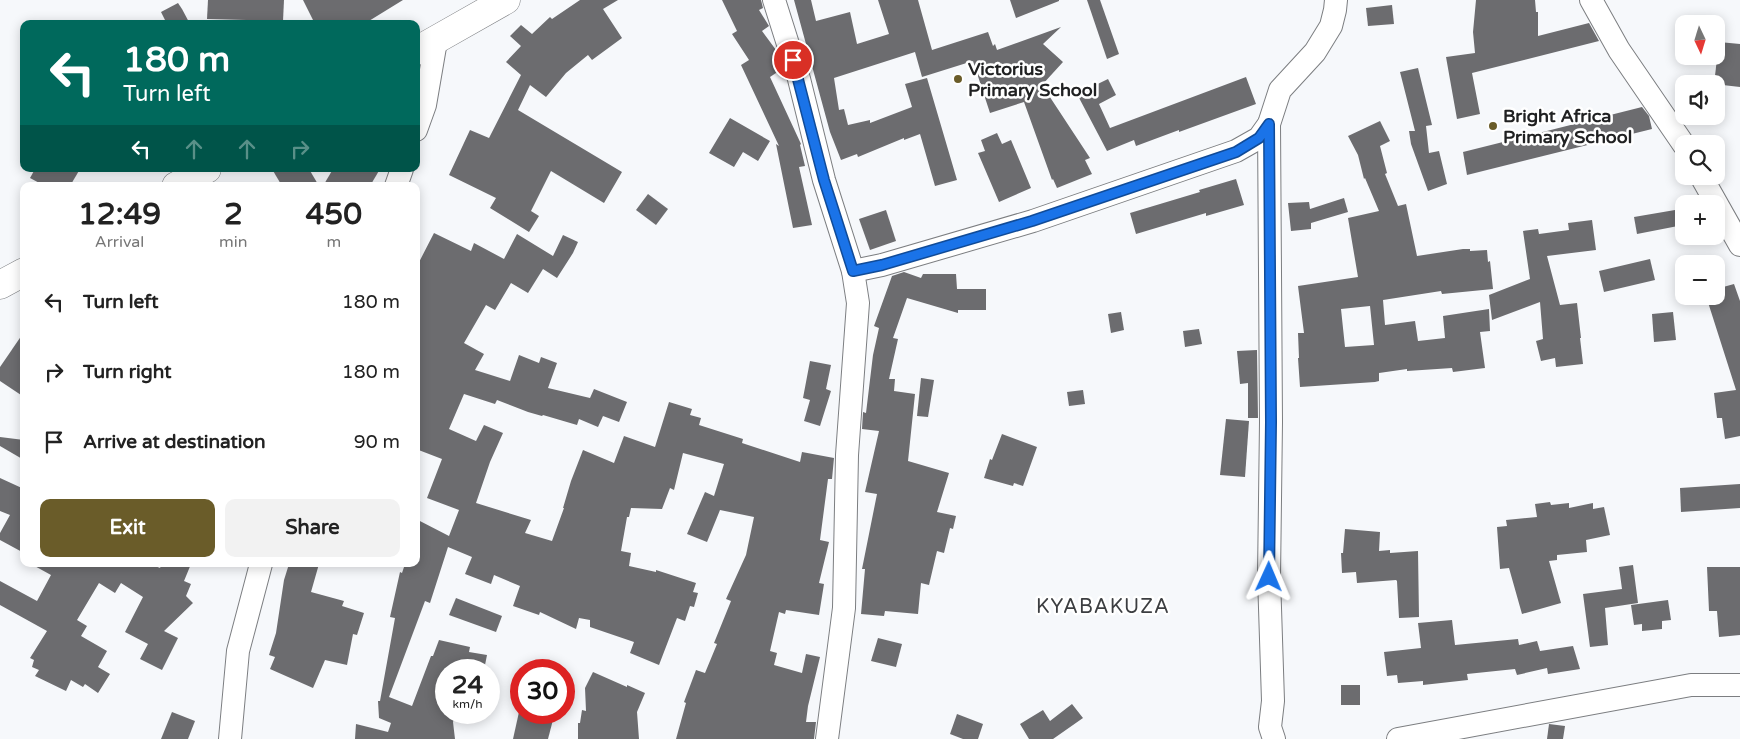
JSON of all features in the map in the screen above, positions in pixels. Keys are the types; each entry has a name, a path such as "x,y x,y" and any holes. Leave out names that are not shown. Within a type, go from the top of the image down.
{"highway":[{"path":"426,46 506,0"},
{"path":"183,182 202,172"},
{"path":"0,285 20,274"}],"street":[{"path":"774,0 799,79 824,180 853,271 858,303 847,455 844,608 827,739"},
{"path":"853,271 882,265 1032,221 1236,152 1259,138 1269,124 1280,90 1315,52 1331,26 1336,10 1336,0"},
{"path":"1591,0 1619,50 1677,135"},
{"path":"420,118 425,104 426,46"},
{"path":"1268,735 1273,701 1269,577 1271,422 1269,124"},
{"path":"1707,185 1740,244"},
{"path":"230,739 238,651 260,567"},
{"path":"1398,739 1681,686 1740,685"}],"building":[{"path":"208,0 284,0 283,20 207,19"},
{"path":"303,0 403,0 370,20 313,20"},
{"path":"580,0 618,0 603,9 622,38 592,60 588,55 566,73 546,97 530,85 518,110 622,172 604,203 551,171 531,211 539,216 529,232 490,208 496,198 449,175 470,130 489,138 521,75 506,62 521,46 510,36 521,25 532,34 550,17 552,19"},
{"path":"722,0 761,0 763,8 759,10 769,26 762,31 776,50 782,69 770,77 801,144 805,166 799,167 812,225 793,228 776,144 779,146 741,65 749,60 732,34 737,31"},
{"path":"794,0 811,0 816,21 850,12 857,44 889,34 878,0 918,0 932,50 988,32 993,46 995,44 997,50 1061,27 1043,44 1063,62 1042,85 1090,158 1085,160 1092,174 1057,188 1052,180 1024,102 990,113 973,61 922,77 915,52 834,78 839,110 844,109 848,125 870,120 870,123 912,107 905,84 927,78 957,180 935,186 920,134 904,140 904,138 858,157 857,154 841,160 830,132"},
{"path":"1010,0 1059,0 1059,1 1016,18"},
{"path":"1087,0 1100,0 1119,54 1107,59"},
{"path":"1476,0 1535,0 1536,12 1538,12 1538,36 1589,23 1599,41 1472,73 1480,114 1457,119 1446,57 1475,53 1473,32"},
{"path":"178,3 188,20 165,20 161,12"},
{"path":"1392,5 1394,24 1368,26 1366,8"},
{"path":"1725,43 1740,44 1740,87 1725,85 1725,75 1715,75 1716,65 1725,65"},
{"path":"1418,68 1432,125 1426,126 1429,153 1439,151 1447,184 1428,191 1411,144 1409,131 1415,131 1400,72"},
{"path":"1246,77 1256,104 1136,146 1134,140 1107,151 1077,94 1108,79 1116,95 1099,104 1110,128"},
{"path":"1642,107 1649,116 1652,129 1467,175 1463,152"},
{"path":"730,118 770,141 758,161 743,152 734,167 709,153"},
{"path":"1380,121 1390,141 1380,146 1387,173 1385,174 1398,206 1406,204 1417,256 1463,249 1470,249 1470,251 1487,250 1488,262 1490,261 1493,289 1442,294 1441,291 1383,300 1385,325 1415,321 1418,341 1445,338 1443,316 1489,309 1490,331 1480,332 1485,368 1453,372 1452,368 1407,371 1407,369 1379,373 1379,381 1375,382 1300,387 1298,333 1304,333 1298,286 1358,277 1348,218 1379,211 1364,179 1358,155 1348,136","holes":["1370,306 1374,345 1345,347 1341,309"]},
{"path":"997,133 1002,144 1011,140 1031,188 999,202 978,153 985,151 981,140"},
{"path":"33,172 78,172 72,182 38,182 30,178"},
{"path":"274,172 311,172 317,182 280,182"},
{"path":"331,172 378,172 372,182 325,182"},
{"path":"1236,179 1244,205 1206,216 1206,213 1136,234 1130,213"},
{"path":"648,194 668,209 656,225 636,210"},
{"path":"1344,198 1348,212 1311,223 1311,229 1291,231 1288,203 1309,202 1310,209"},
{"path":"886,210 896,241 870,250 859,219"},
{"path":"1675,210 1675,227 1637,234 1634,217"},
{"path":"1592,220 1596,250 1547,256 1560,305 1577,303 1581,338 1583,364 1556,367 1555,358 1541,361 1536,341 1543,339 1540,302 1492,320 1489,295 1530,279 1523,231 1538,229 1539,234 1569,230 1568,223"},
{"path":"434,233 471,251 474,243 504,259 517,234 553,256 563,235 578,242 557,278 543,269 528,293 511,283 495,310 486,305 464,343 484,354 475,370 510,381 519,355 539,363 541,357 557,363 548,388 590,398 594,389 627,402 619,422 603,416 598,427 579,419 577,425 528,412 497,400 495,404 464,394 449,429 476,441 484,425 503,433 490,462 476,503 531,520 525,533 552,541 583,450 614,463 624,436 655,447 669,402 692,409 690,415 701,418 699,425 743,439 742,443 800,462 802,452 834,458 832,479 828,479 820,540 829,542 819,583 824,584 819,615 786,610 785,614 779,612 770,651 777,653 774,665 802,673 806,654 820,657 806,722 816,722 814,739 676,739 686,703 684,702 696,670 705,673 717,644 714,643 731,601 726,599 746,555 754,517 720,510 707,542 687,534 705,492 714,496 724,464 683,453 674,490 670,488 662,509 631,508 629,517 627,517 621,551 631,553 629,566 656,572 656,570 696,583 693,592 698,593 694,607 690,606 685,621 677,618 659,665 630,653 634,642 590,627 590,620 579,618 576,629 540,612 539,615 513,606 520,586 494,575 491,584 465,574 472,557 448,547 430,603 425,601 389,697 412,706 439,640 470,647 469,652 487,655 486,659 435,659 435,724 453,724 455,739 355,739 356,724 388,732 391,723 379,718 378,701 380,701 395,618 390,617 400,572 402,573 404,567 420,567 420,521 449,536 459,510 427,498 442,459 420,451 420,260"},
{"path":"1650,259 1655,280 1604,292 1599,271"},
{"path":"904,272 921,278 923,274 956,274 957,289 986,289 986,310 958,310 958,313 907,298 893,338 898,339 889,379 895,379 894,391 915,394 908,461 949,473 937,512 956,516 953,529 950,528 944,553 937,551 929,585 921,583 918,614 885,611 884,616 861,614 865,569 862,569 877,494 865,492 879,431 862,429 863,412 866,413 873,355 879,328 874,326 892,276"},
{"path":"1734,284 1740,301 1740,436 1725,439 1722,418 1717,418 1714,393 1736,390 1709,305 1725,305 1725,286"},
{"path":"1121,312 1124,330 1111,333 1108,314"},
{"path":"1673,312 1676,340 1654,342 1652,314"},
{"path":"1199,329 1202,344 1185,347 1183,331"},
{"path":"20,338 20,394 0,381 0,367"},
{"path":"1257,350 1258,418 1248,418 1248,383 1240,384 1237,351"},
{"path":"810,361 831,365 826,389 831,391 820,426 804,421 810,400 803,398"},
{"path":"921,378 934,380 928,417 917,416"},
{"path":"1083,390 1085,404 1069,406 1067,392"},
{"path":"1226,419 1249,421 1245,477 1220,475"},
{"path":"1002,434 1037,447 1023,486 1014,483 1013,486 984,478 990,459 992,460"},
{"path":"0,437 20,440 20,458 0,446"},
{"path":"0,478 20,487 20,551 0,540 0,533 10,515 0,511"},
{"path":"1740,484 1740,508 1681,512 1680,488"},
{"path":"1550,502 1551,505 1569,503 1569,508 1593,503 1593,509 1604,507 1610,535 1586,540 1587,552 1557,555 1557,560 1549,561 1561,603 1522,614 1509,568 1500,569 1497,527 1507,526 1506,520 1537,517 1535,504"},
{"path":"1345,529 1380,532 1379,551 1390,550 1390,553 1418,551 1419,617 1399,618 1396,580 1357,583 1356,572 1342,573 1341,553 1343,553"},
{"path":"1633,565 1638,603 1605,608 1608,645 1590,647 1583,594 1622,589 1619,567"},
{"path":"36,567 190,567 184,581 191,584 186,596 193,603 164,631 178,638 162,670 140,659 148,644 125,632 143,597 121,583 115,593 99,583 77,620 87,626 81,636 107,651 98,667 110,674 98,693 85,684 83,687 71,680 66,691 35,676 39,670 32,667 34,660 30,658 47,631 0,605 0,581 37,601 51,575"},
{"path":"288,567 318,567 311,592 344,601 342,606 364,613 357,635 353,634 347,665 325,660 313,688 270,669 275,657 269,655 276,633 284,580"},
{"path":"1707,567 1740,567 1740,635 1719,637 1717,611 1709,611"},
{"path":"456,598 502,616 496,632 449,615"},
{"path":"1668,600 1671,620 1662,621 1662,629 1642,631 1642,624 1634,625 1631,605"},
{"path":"1452,620 1455,645 1518,639 1519,645 1537,641 1540,651 1573,646 1580,669 1548,674 1547,668 1517,675 1515,669 1467,674 1468,680 1423,685 1423,681 1398,683 1397,675 1387,676 1384,652 1421,648 1418,623"},
{"path":"878,638 902,644 896,667 871,661"},
{"path":"593,672 645,693 637,712 639,739 578,739 578,723 580,723 582,710 586,711 585,688"},
{"path":"1341,685 1360,685 1360,705 1341,705"},
{"path":"1072,704 1083,718 1053,739 1029,739 1020,724 1043,710 1050,721"},
{"path":"172,712 195,721 188,739 161,739"},
{"path":"957,714 983,724 978,739 963,739 950,734"},
{"path":"516,724 552,724 548,739 513,739"},
{"path":"1549,724 1565,726 1563,739 1547,739"}],"place":[{"name":"Victorius Primary School","path":"958,79"},
{"name":"Bright Africa Primary School","path":"1493,126"}],"district":[{"name":"KYABAKUZA","path":"1103,607"}],"route":[{"path":"793,60 824,180 853,271 882,265 1032,221 1236,152 1259,138 1269,124 1271,422 1269,577"}]}
